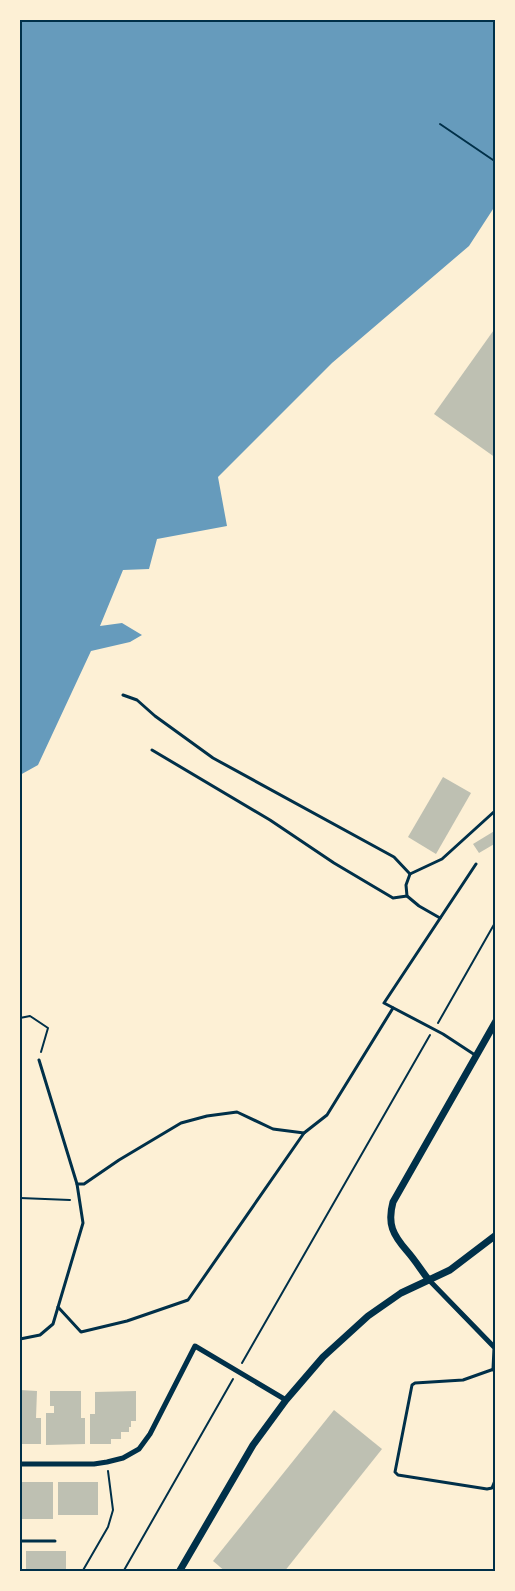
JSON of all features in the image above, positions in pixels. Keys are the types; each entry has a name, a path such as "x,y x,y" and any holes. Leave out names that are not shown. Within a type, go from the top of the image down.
{"street":[{"path":"495,1021 398,1191 390,1213 396,1238 428,1279 495,1348 495,1369"},
{"path":"179,1572 253,1445 286,1400 323,1357 368,1316 401,1293 450,1270 495,1235"},
{"path":"20,1464 94,1464 123,1458 139,1449 150,1434 195,1347 286,1400"}],"lane":[{"path":"123,695 137,699 154,716 213,758 394,857 410,874"},
{"path":"152,750 270,820 334,863 393,898 407,896"},
{"path":"440,918 418,906 407,896 406,885 410,874 442,859 495,810"},
{"path":"476,864 384,1003 476,1055"},
{"path":"58,1307 81,1332 127,1321 188,1300 304,1133 327,1115 393,1008"},
{"path":"20,1339 40,1335 53,1324 82,1223 76,1184 39,1060"},
{"path":"76,1184 84,1184 181,1122 207,1116 237,1113 273,1129 304,1133"},
{"path":"495,1369 463,1380 412,1385 395,1472 398,1475 487,1489 492,1488 495,1478"},
{"path":"20,1541 55,1541"}],"path":[{"path":"440,124 495,162"},
{"path":"438,1022 495,921"},
{"path":"20,1018 30,1016 48,1028 39,1060"},
{"path":"243,1361 430,1036"},
{"path":"20,1198 79,1201"},
{"path":"123,1572 232,1381"},
{"path":"82,1572 108,1527 113,1510 107,1462"}],"water":[{"path":"20,20 495,20 495,206 469,246 332,363 218,477 227,526 157,539 149,569 123,570 100,626 122,623 142,635 130,642 91,651 38,765 20,775"}],"building":[{"path":"496,327 496,458 434,414"},
{"path":"443,777 471,793 436,854 408,837"},
{"path":"496,830 496,843 479,853 473,844"},
{"path":"20,1390 37,1391 36,1418 41,1418 41,1444 20,1444"},
{"path":"50,1391 81,1391 81,1418 85,1418 85,1444 46,1445 46,1413 54,1413 54,1406 50,1406"},
{"path":"136,1391 136,1421 131,1421 129,1432 121,1432 121,1439 111,1439 111,1444 90,1444 90,1414 95,1414 95,1392"},
{"path":"334,1410 382,1449 284,1572 226,1572 213,1561"},
{"path":"20,1482 53,1482 53,1519 20,1519"},
{"path":"58,1482 98,1482 98,1515 58,1515"},
{"path":"26,1551 66,1551 66,1572 26,1572"}]}
